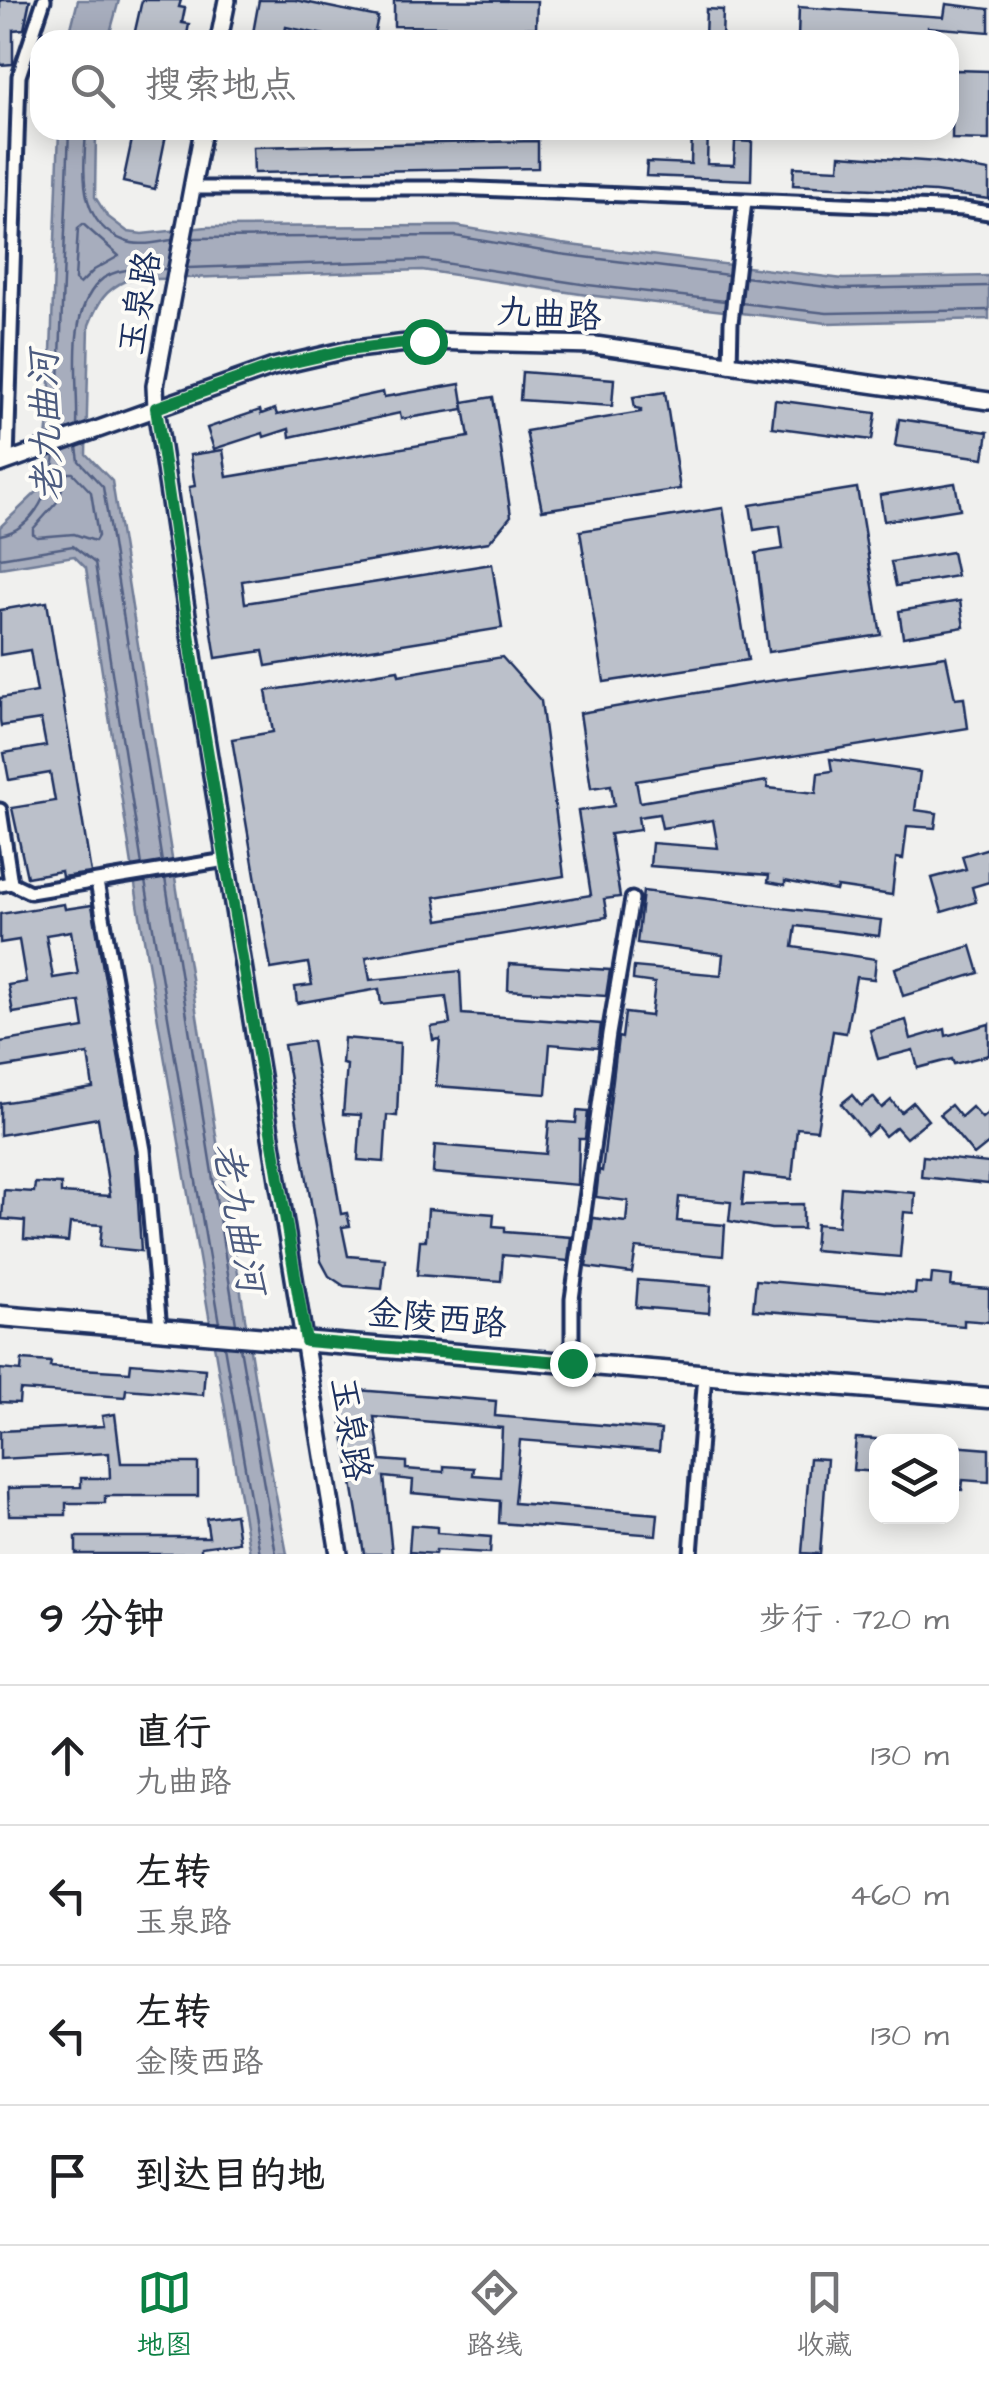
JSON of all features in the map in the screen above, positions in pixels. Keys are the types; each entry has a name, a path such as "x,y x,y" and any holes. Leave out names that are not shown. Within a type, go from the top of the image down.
{"main road":[{"name":"金陵西路","path":"0,1316 989,1398"}],"street":[{"path":"34,30 44,0"},
{"path":"222,30 227,0"},
{"path":"3,462 19,76 30,43"},
{"name":"玉泉路","path":"201,140 155,386 156,408 339,1554"},
{"path":"192,188 454,188 989,213"},
{"path":"730,366 730,323 745,201"},
{"name":"九曲路","path":"3,462 272,367 347,350 424,341 594,345 989,402"},
{"path":"0,810 6,884 30,892 226,860"},
{"path":"97,882 144,1150 160,1329"},
{"path":"572,1363 572,1299 632,899"},
{"path":"691,1554 705,1374"}],"water":[{"path":"78,0 119,0 111,30 70,30"},
{"path":"59,140 96,140 95,197 107,216 128,232 207,227 456,226 562,244 843,279 989,276 989,319 827,323 587,295 422,270 127,280 108,293 96,310 89,325 86,454 112,481 259,1406 287,1554 250,1554 138,904 86,568 74,556 0,568 0,527 39,490 49,408"}],"building":[{"path":"0,0 30,0 24,29 13,30 13,64 0,65"},
{"path":"142,0 181,0 179,7 185,8 182,23 189,24 188,30 135,30"},
{"path":"259,0 295,0 378,17 375,30 254,30"},
{"path":"394,0 537,1 536,28 394,26"},
{"path":"946,4 989,9 989,32 928,27 798,30 799,7 944,17"},
{"path":"706,9 723,10 722,30 705,30"},
{"path":"959,70 989,71 989,140 959,139"},
{"path":"132,140 165,140 155,189 123,182"},
{"path":"692,140 708,140 707,164 734,165 735,141 752,142 751,180 646,176 647,162 691,164"},
{"path":"538,141 538,168 254,173 253,147"},
{"path":"840,155 937,162 989,171 989,199 935,192 793,185 794,167 839,169"},
{"path":"522,372 614,379 612,406 520,400"},
{"path":"460,384 464,409 401,419 400,413 290,437 289,429 264,437 263,433 214,449 207,428 260,410 261,414 275,409 277,415 383,392 384,397"},
{"path":"665,392 680,489 542,510 526,431 641,412 635,408 633,397"},
{"path":"493,397 511,516 489,542 242,581 245,603 492,564 502,628 266,666 263,651 216,658 189,487 195,486 190,455 223,450 227,477 469,437 463,402"},
{"path":"775,400 876,413 872,440 772,427"},
{"path":"899,419 988,432 984,458 895,446"},
{"path":"955,483 960,509 884,521 880,495"},
{"path":"857,488 881,635 768,652 756,553 783,549 780,526 754,530 750,505"},
{"path":"723,508 748,660 604,682 580,531"},
{"path":"952,552 957,576 896,586 891,562"},
{"path":"960,601 964,627 903,637 899,611"},
{"path":"47,602 91,873 62,877 61,871 27,877 12,808 55,801 50,773 9,780 4,753 46,746 41,720 1,726 0,698 37,692 30,650 0,655 0,610"},
{"path":"946,656 955,699 964,698 968,728 636,781 640,802 767,781 768,788 816,793 818,773 832,771 830,759 920,772 915,810 937,813 935,828 907,826 903,859 896,858 892,895 837,887 836,891 785,881 785,885 768,882 769,875 650,866 652,843 718,848 713,820 662,828 659,814 638,817 640,830 610,834 620,897 604,899 607,917 366,957 370,980 460,971 462,1014 601,1024 598,1048 550,1044 546,1094 436,1086 440,1039 433,1040 431,1027 450,1024 446,997 381,1004 379,989 297,1003 295,987 312,985 308,963 271,969 232,739 273,732 266,691 398,670 399,675 502,657 541,701 564,876 435,897 439,920 591,895 578,811 614,806 611,785 591,788 580,713"},
{"path":"989,848 989,882 972,887 976,902 942,912 932,878 966,869 962,856"},
{"path":"643,891 881,920 879,936 796,926 793,947 876,959 874,979 856,977 846,1033 833,1031 817,1130 797,1128 792,1179 745,1174 742,1205 803,1204 803,1229 771,1229 729,1221 731,1202 679,1197 677,1221 725,1225 723,1256 636,1248 632,1273 586,1267 593,1218 626,1222 628,1201 596,1197 618,1037 622,1038 625,1013 651,1016 655,983 633,980 634,967 721,975 723,954 637,943"},
{"path":"64,904 65,909 92,905 135,1151 141,1251 100,1247 102,1225 70,1223 68,1242 24,1239 25,1221 2,1219 4,1190 34,1192 35,1183 61,1184 61,1193 110,1196 98,1118 0,1135 0,1103 93,1088 88,1054 0,1068 0,1042 84,1028 80,1002 13,1013 8,985 26,982 19,940 0,943 0,914","holes":["71,931 78,974 53,978 46,935"]},
{"path":"971,946 979,973 903,996 895,968"},
{"path":"509,964 610,970 606,996 508,990"},
{"path":"906,1020 911,1039 945,1029 946,1036 989,1024 989,1055 918,1068 913,1050 878,1059 870,1030"},
{"path":"344,1038 400,1043 397,1116 387,1115 384,1162 358,1160 361,1115 343,1114 347,1065 342,1064"},
{"path":"312,1041 341,1214 347,1213 350,1226 342,1227 348,1256 385,1259 382,1289 344,1286 329,1276 321,1261 284,1045"},
{"path":"852,1095 861,1106 873,1097 882,1108 891,1100 901,1112 913,1102 928,1120 906,1138 896,1127 885,1136 877,1126 867,1135 841,1104"},
{"path":"951,1105 961,1117 972,1107 982,1118 989,1112 989,1143 974,1155 940,1114"},
{"path":"577,1111 588,1112 585,1139 579,1139 578,1185 433,1173 435,1145 546,1154 549,1121 576,1123"},
{"path":"923,1156 989,1163 989,1184 921,1177"},
{"path":"841,1187 915,1193 914,1213 904,1212 900,1257 814,1250 816,1224 838,1226"},
{"path":"428,1209 494,1214 493,1226 505,1227 505,1232 571,1237 568,1261 503,1255 501,1281 417,1275 420,1240 426,1240"},
{"path":"932,1274 952,1276 951,1286 989,1289 989,1322 964,1320 964,1326 753,1310 756,1280 915,1294 916,1283 931,1284"},
{"path":"638,1280 711,1286 709,1313 636,1307"},
{"path":"22,1360 51,1362 50,1367 130,1372 131,1363 205,1369 203,1395 126,1389 125,1397 20,1390 19,1403 0,1402 0,1369 21,1371"},
{"path":"357,1390 496,1401 495,1416 661,1430 659,1451 520,1440 514,1503 658,1514 656,1535 499,1523 500,1501 412,1493 413,1480 384,1477 392,1554 364,1554 340,1411 343,1397","holes":["374,1417 502,1428 500,1477 473,1475 474,1468 444,1466 444,1472 406,1469 406,1462 381,1460"]},
{"path":"115,1414 121,1463 198,1463 198,1496 105,1496 105,1503 66,1503 66,1515 9,1515 8,1488 81,1487 81,1478 110,1478 109,1453 0,1459 0,1431 104,1426 102,1416"},
{"path":"856,1438 869,1439 869,1471 853,1470"},
{"path":"959,1447 989,1449 989,1482 963,1480 962,1490"},
{"path":"810,1458 827,1459 820,1554 802,1553"},
{"path":"235,1514 239,1542 201,1547 201,1554 76,1554 76,1537 209,1537 206,1518"},
{"path":"411,1525 437,1527 437,1533 491,1537 490,1553 409,1552"}],"route":[{"path":"424,341 347,350 272,367 156,408 198,695 306,1341 572,1363"}],"water label":[{"name":"老九曲河","path":"47,426"},
{"name":"老九曲河","path":"238,1218"}]}
